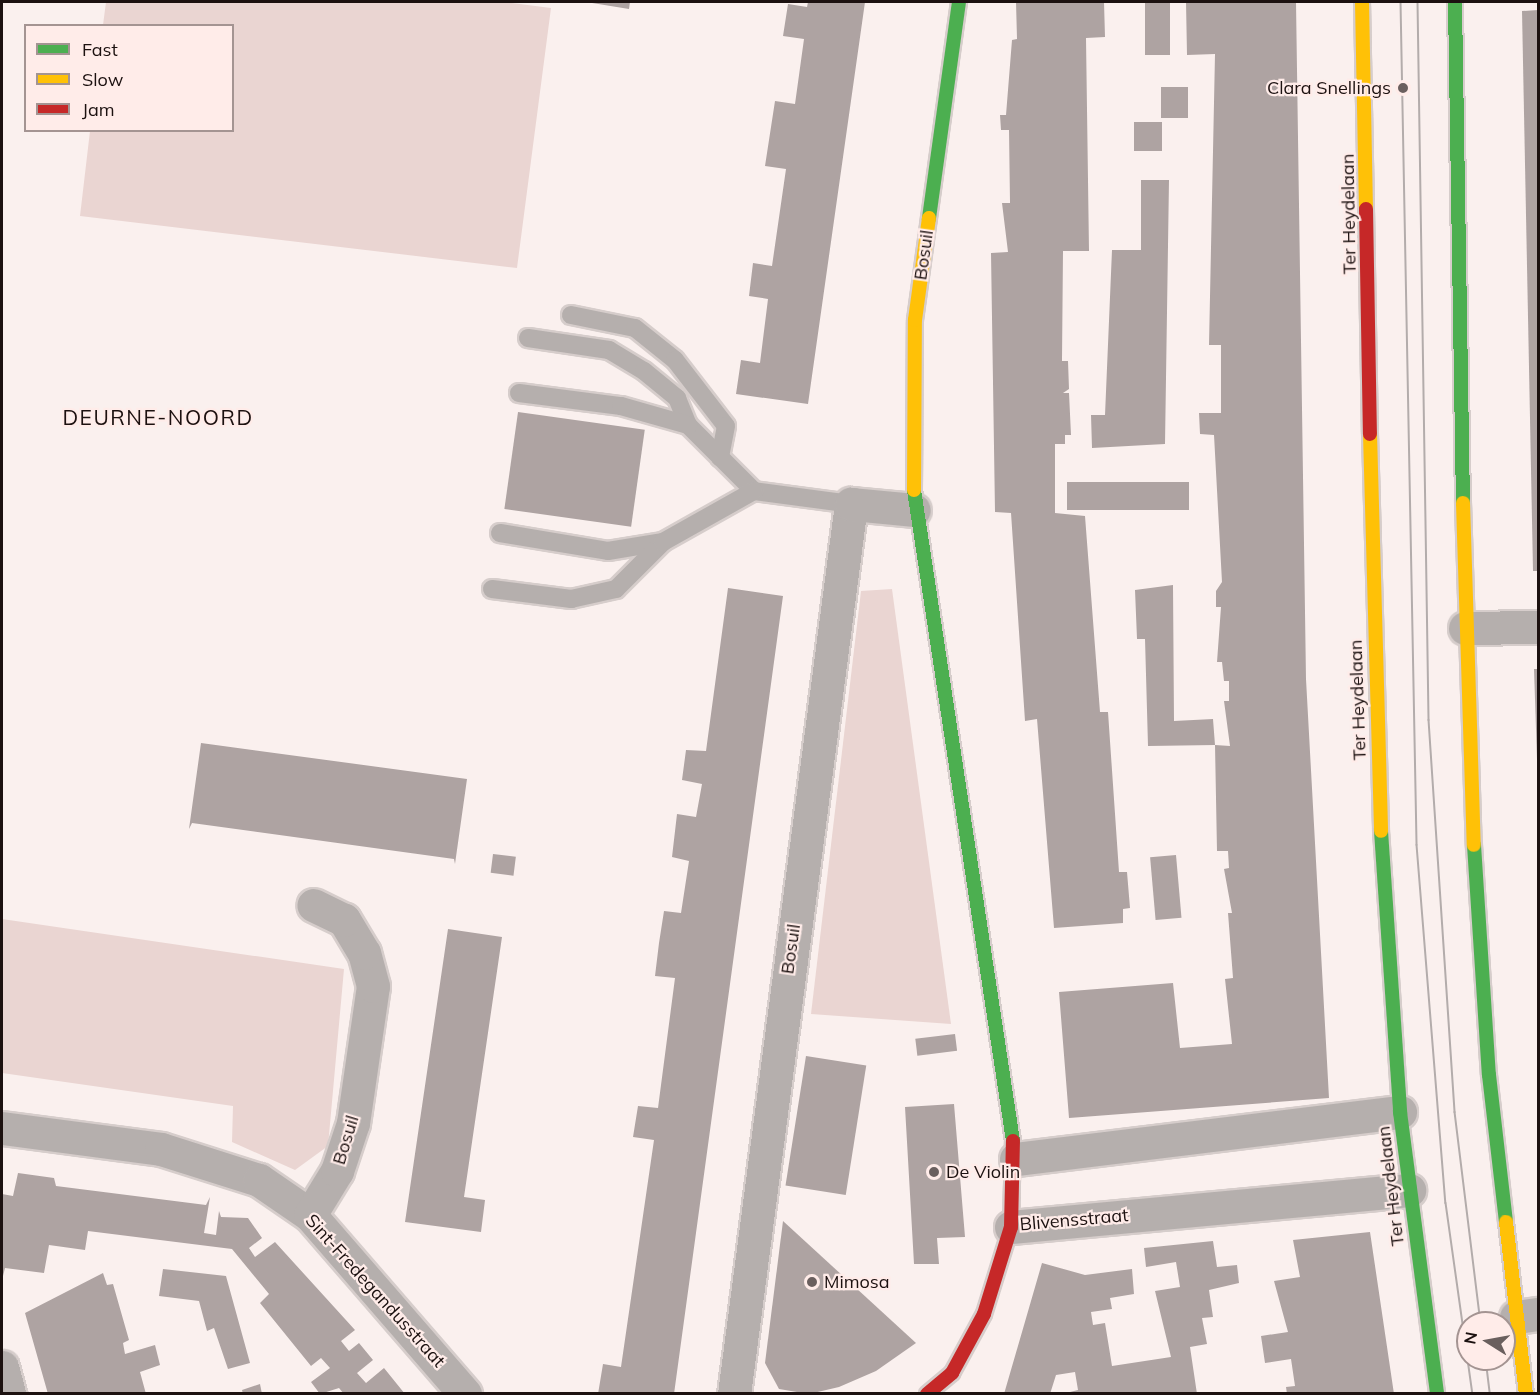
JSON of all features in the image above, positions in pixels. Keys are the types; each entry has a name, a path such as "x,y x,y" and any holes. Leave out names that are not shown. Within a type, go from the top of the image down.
{"street":[{"name":"Bosuil","path":"959,2 915,320 914,510 1016,1159"},
{"name":"Ter Heydelaan","path":"1362,2 1374,659 1386,938 1400,1112 1437,1394"},
{"path":"1455,2 1465,628 1478,936 1527,1316 1526,1394"},
{"name":"Bosuil","path":"734,1394 851,504"},
{"path":"851,504 914,510"},
{"path":"1465,628 1539,627"},
{"name":"Bosuil","path":"310,1215 337,1171 353,1123 373,986 364,953 344,920 313,905"},
{"path":"1016,1159 1400,1112"},
{"name":"Sint-Fredegandusstraat","path":"2,1128 161,1149 228,1167 310,1215 465,1394"},
{"name":"Blivensstraat","path":"1016,1159 1011,1227 1409,1190"},
{"path":"927,1394 957,1383 984,1314 1011,1227"},
{"path":"2,1367 9,1394"}],"lane":[{"path":"571,315 634,328 675,360 726,426 720,457"},
{"path":"528,338 609,350 677,398 688,425 754,491"},
{"path":"519,393 621,406 688,425"},
{"path":"492,589 571,599 616,589 663,542 754,491 851,504"},
{"path":"500,533 608,551 663,542"}],"shaded area":[{"path":"106,2 505,2 551,8 517,268 80,216 90,132 234,132 234,24 103,24"},
{"path":"892,589 951,1024 811,1014 861,591"},
{"path":"2,919 344,969 328,1146 295,1170 232,1142 233,1106 2,1073"}],"building":[{"path":"586,2 630,2 629,9"},
{"path":"808,2 865,2 808,404 736,394 741,360 760,363 768,299 749,296 753,263 772,266 786,169 765,166 775,101 795,104 804,39 783,36 788,4 807,7"},
{"path":"1016,2 1104,2 1105,37 1086,38 1089,251 1063,251 1062,361 1068,361 1069,389 1063,393 1069,393 1071,435 1065,435 1065,444 1055,444 1055,513 1085,516 1100,712 1108,712 1119,872 1127,872 1130,908 1123,909 1123,923 1054,928 1037,719 1025,721 1011,513 995,512 991,253 1008,252 1002,203 1010,203 1009,130 1001,130 1000,115 1006,115 1012,40 1017,39"},
{"path":"1145,2 1170,2 1170,55 1145,55"},
{"path":"1186,2 1296,2 1306,679 1329,1098 1069,1118 1059,992 1173,983 1180,1048 1232,1044 1225,979 1233,978 1228,913 1232,913 1224,869 1229,868 1228,851 1217,851 1215,745 1230,746 1224,701 1229,701 1229,681 1224,681 1222,662 1217,662 1221,607 1216,607 1216,591 1222,582 1214,435 1200,434 1199,413 1221,413 1221,345 1209,345 1215,54 1187,55"},
{"path":"1538,10 1538,571 1533,571 1522,11"},
{"path":"1161,87 1188,87 1188,118 1161,118"},
{"path":"1134,122 1162,122 1162,151 1134,151"},
{"path":"1141,180 1169,180 1165,444 1092,448 1091,415 1105,415 1112,250 1141,250"},
{"path":"518,412 645,430 631,527 504,509"},
{"path":"1067,482 1189,482 1189,510 1067,510"},
{"path":"1173,585 1174,721 1213,719 1215,745 1148,746 1145,639 1137,639 1135,590"},
{"path":"728,588 783,596 674,1394 598,1394 603,1364 621,1367 654,1140 633,1137 638,1106 658,1108 675,978 655,976 659,943 664,911 681,913 689,861 672,857 677,814 696,817 702,784 682,780 686,750 706,751"},
{"path":"1534,669 1538,669 1538,759 1537,759"},
{"path":"201,743 467,779 455,864 454,859 192,823 189,829"},
{"path":"493,854 516,857 514,876 491,873"},
{"path":"1176,855 1181,918 1156,920 1150,857"},
{"path":"448,929 502,937 464,1197 485,1200 481,1232 405,1222"},
{"path":"955,1034 957,1051 917,1056 915,1039"},
{"path":"806,1056 866,1066 846,1195 786,1185"},
{"name":"De Violin","path":"954,1104 965,1237 937,1238 939,1264 914,1264 905,1107"},
{"path":"18,1173 54,1178 56,1186 206,1205 210,1197 204,1233 216,1235 219,1211 221,1217 248,1218 262,1238 249,1248 255,1257 275,1242 355,1330 341,1341 349,1351 359,1343 373,1360 357,1373 366,1383 384,1368 405,1394 344,1394 339,1388 320,1394 311,1382 330,1368 321,1358 311,1366 260,1303 269,1294 232,1249 88,1231 85,1250 49,1245 44,1273 5,1268 2,1280 2,1194 13,1196"},
{"name":"Mimosa","path":"783,1221 916,1343 876,1371 839,1387 809,1394 779,1389 765,1363"},
{"path":"1370,1232 1394,1394 1287,1394 1286,1387 1295,1386 1291,1359 1265,1363 1261,1336 1288,1332 1274,1281 1300,1277 1293,1240"},
{"path":"1213,1241 1217,1267 1237,1265 1239,1283 1209,1290 1213,1317 1202,1318 1207,1344 1190,1347 1197,1394 1062,1394 1078,1390 1075,1372 1056,1375 1050,1394 1004,1394 1042,1263 1085,1275 1132,1269 1134,1294 1110,1298 1112,1309 1091,1312 1093,1325 1105,1323 1112,1366 1171,1357 1155,1291 1180,1287 1176,1262 1146,1267 1144,1248"},
{"path":"163,1269 226,1276 250,1363 228,1369 214,1328 207,1331 199,1301 159,1296"},
{"path":"103,1273 107,1285 113,1284 129,1340 123,1343 125,1354 155,1345 160,1365 140,1372 146,1394 48,1394 25,1313"},
{"path":"260,1384 262,1394 243,1394 242,1390"}],"tram line":[{"path":"1401,2 1417,845 1446,1203 1473,1394"},
{"path":"1418,2 1429,720 1455,1112 1480,1311"},
{"path":"1487,1371 1490,1394"}],"traffic: fast":[{"path":"929,218 959,2"},
{"path":"1455,2 1463,503"},
{"path":"914,490 1013,1141"},
{"path":"1381,831 1400,1112 1437,1394"},
{"path":"1474,845 1489,1075 1506,1222"}],"traffic: slow":[{"path":"1362,2 1366,209"},
{"path":"914,490 915,320 929,218"},
{"path":"1370,434 1381,831"},
{"path":"1463,503 1474,845"},
{"path":"1506,1222 1526,1394"}],"traffic: jam":[{"path":"1366,209 1370,434"},
{"path":"927,1394 952,1373 984,1314 1011,1227 1013,1141"}],"place":[{"name":"Clara Snellings","path":"1403,88"},
{"name":"De Violin","path":"934,1172"},
{"name":"Mimosa","path":"812,1282"}],"district":[{"name":"DEURNE-NOORD","path":"158,417"}]}
